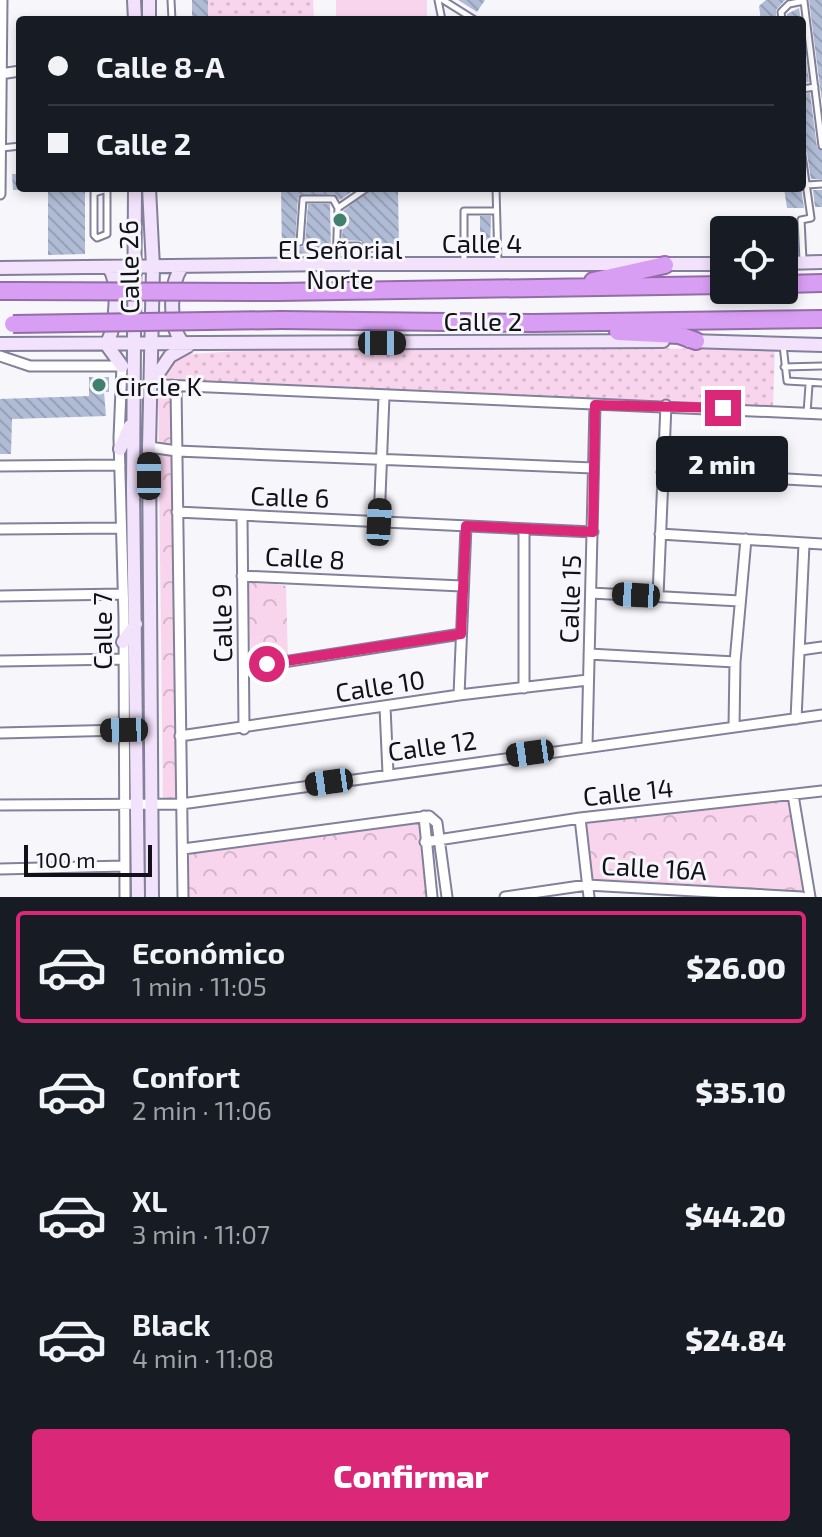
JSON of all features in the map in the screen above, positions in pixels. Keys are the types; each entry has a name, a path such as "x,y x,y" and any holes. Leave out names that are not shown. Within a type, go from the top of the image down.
{"highway":[{"path":"557,289 665,265"},
{"path":"798,284 822,283"},
{"path":"8,291 278,292 710,285"},
{"path":"6,324 822,319"},
{"path":"533,323 679,335 696,341"}],"main road":[{"name":"Calle 26","path":"135,192 133,509 145,806"},
{"name":"Calle 26","path":"145,806 153,267 149,192"},
{"path":"798,263 822,262"},
{"name":"Calle 4","path":"0,268 710,264"},
{"path":"150,387 170,356 189,344 175,330 173,310 176,276 182,267"},
{"path":"109,268 113,274 113,310 112,334 106,344 122,366"},
{"name":"Calle 2","path":"0,344 696,341 822,345"},
{"path":"120,449 134,420"},
{"path":"121,491 133,509"},
{"path":"123,642 136,624"},
{"path":"138,897 145,806"},
{"path":"145,806 152,897"}],"street":[{"path":"0,194 2,0"},
{"path":"0,356 30,366 122,366"},
{"name":"Calle 7","path":"122,366 120,465 125,897"},
{"path":"164,385 822,414"},
{"path":"176,386 183,897"},
{"path":"379,522 384,396"},
{"name":"Calle 15","path":"587,746 595,405"},
{"path":"658,596 666,405"},
{"path":"149,447 177,451 593,468"},
{"path":"0,466 120,465"},
{"path":"662,472 822,481"},
{"name":"Calle 6","path":"177,512 593,532"},
{"name":"Calle 9","path":"242,517 244,729"},
{"path":"459,695 466,526"},
{"path":"0,529 121,528"},
{"path":"524,529 524,688"},
{"path":"660,534 822,544"},
{"path":"734,727 735,662 746,539"},
{"path":"796,719 804,544"},
{"name":"Calle 8","path":"242,576 462,586"},
{"path":"591,593 740,601"},
{"path":"0,596 123,594"},
{"path":"245,668 461,634"},
{"path":"800,650 822,647"},
{"path":"589,654 735,662"},
{"path":"0,661 123,659"},
{"name":"Calle 10","path":"180,736 459,695 588,680"},
{"path":"385,707 388,773"},
{"name":"Calle 12","path":"0,805 181,804 822,715"},
{"path":"0,733 124,730"},
{"name":"Calle 14","path":"425,842 580,818 822,791"},
{"path":"793,795 810,897"},
{"path":"183,849 424,816 437,823 447,897"},
{"path":"424,816 432,897"},
{"path":"580,818 589,897"},
{"path":"0,869 125,866"},
{"name":"Calle 16A","path":"505,897 587,885 802,897"}],"lane":[{"path":"440,0 468,16"},
{"path":"782,16 781,12 789,4 804,1 806,16"},
{"path":"806,17 822,146"},
{"path":"806,88 815,87"},
{"path":"803,263 801,220 811,218 806,179"},
{"path":"807,185 822,184"},
{"path":"95,192 94,235 97,238 107,234 107,192"},
{"path":"338,208 361,192"},
{"path":"496,192 498,264"},
{"path":"300,242 303,199 333,199 338,208 336,264"},
{"path":"464,264 464,211 496,211"},
{"path":"336,246 358,246 363,251 363,265"},
{"path":"783,344 787,381 809,385 822,383"},
{"path":"784,367 822,366"},
{"path":"807,413 809,385"}],"green space":[{"path":"208,0 313,0 314,16 208,16"},
{"path":"336,0 427,0 427,16 336,16"},
{"path":"308,347 775,349 773,406 171,381 161,374 174,355"},
{"path":"158,386 172,390 177,800 163,805"},
{"path":"248,579 286,586 288,660 251,665"},
{"path":"790,799 806,894 590,882 583,822"},
{"path":"420,821 426,897 189,897 189,854"}],"building":[{"path":"192,0 208,0 208,16 192,16"},
{"path":"458,0 485,0 477,12"},
{"path":"766,0 785,0 776,10 776,16 760,16 759,6"},
{"path":"809,0 822,0 822,101 820,87"},
{"path":"799,8 800,16 787,16"},
{"path":"810,93 817,147 822,151 822,179 811,179 806,152 806,94"},
{"path":"12,174 16,174 16,190 13,190"},
{"path":"813,190 822,190 822,207 815,207"},
{"path":"48,192 85,192 85,254 48,255"},
{"path":"281,192 351,192 340,200 333,194 298,197 295,245 302,247 305,243 308,204 330,204 331,253 282,254"},
{"path":"367,192 398,192 399,252 368,253 361,241 342,240 343,211"},
{"path":"785,192 802,192 804,208 787,208"},
{"path":"480,216 491,216 490,251 480,251"},
{"path":"89,377 109,377 109,392 104,392 106,416 12,419 11,454 0,454 0,399 89,396"}],"place":[{"name":"El Señorial Norte","path":"340,220"},
{"name":"Circle K","path":"99,385"}],"route":[{"path":"267,664 461,634 466,526 593,532 595,405 723,408"}]}
